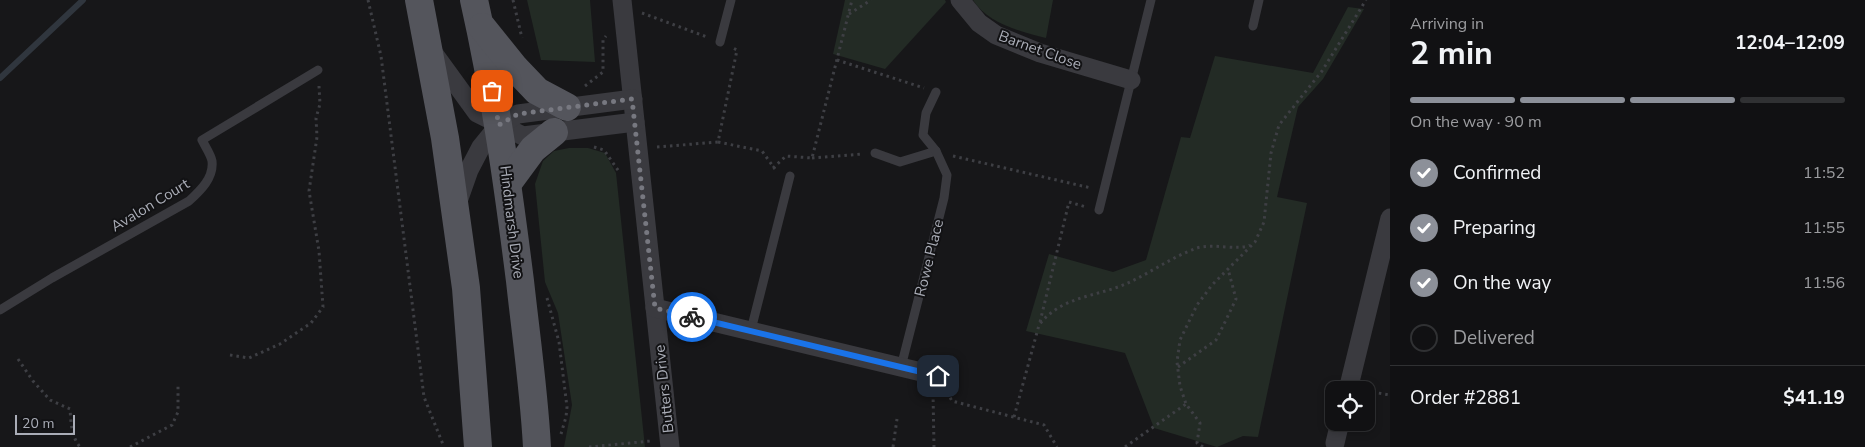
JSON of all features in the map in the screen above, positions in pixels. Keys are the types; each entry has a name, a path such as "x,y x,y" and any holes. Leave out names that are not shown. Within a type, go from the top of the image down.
{"main road":[{"path":"418,0 445,138 466,288 478,447"},
{"path":"476,12 515,68 538,91 567,107"},
{"name":"Hindmarsh Drive","path":"476,12 499,125 508,184 535,409 549,444"},
{"path":"508,184 533,149 554,132"}],"street":[{"name":"Butters Drive","path":"622,0 670,447"},
{"name":"Barnet Close","path":"960,0 980,23 996,36 1040,53 1131,80"},
{"path":"428,44 476,113 523,136 635,122"},
{"path":"455,210 468,170 481,147 499,125 518,114 632,99"},
{"path":"1350,381 1390,218"},
{"path":"655,308 935,376"},
{"path":"1334,443 1337,431"}],"lane":[{"path":"720,42 730,0"},
{"path":"1099,210 1151,0"},
{"path":"1253,26 1259,0"},
{"name":"Avalon Court","path":"0,310 52,278 188,201 200,191 211,172 212,161 202,140 318,70"},
{"name":"Rowe Place","path":"901,367 944,198 947,175 936,151 923,135 926,113 936,92"},
{"path":"875,153 900,162 936,151"},
{"path":"751,330 790,176"}],"path":[{"path":"368,0 381,56 424,397 444,447"},
{"path":"812,158 852,0"},
{"path":"848,14 871,0"},
{"path":"1203,447 1197,443 1200,423 1186,404 1180,386 1178,367 1180,340 1197,305 1212,285 1255,242 1264,222 1270,153 1279,124 1322,71 1366,0"},
{"path":"837,60 936,92"},
{"path":"230,355 249,358 280,344 311,323 323,307 319,251 309,191 317,137 316,118 320,104 318,70"},
{"path":"718,142 762,151 773,168 790,176"},
{"path":"588,146 604,150 619,170 622,186 642,183"},
{"path":"773,168 786,156 812,158 875,153"},
{"path":"942,162 948,155 1104,191"},
{"path":"1014,417 1039,325 1068,202 1099,210"},
{"path":"1039,325 1046,315 1083,296 1130,283 1177,256 1198,248 1217,246 1245,248 1255,242"},
{"path":"1178,367 1216,340 1236,298 1228,269"},
{"path":"546,296 559,342 567,407 566,418 560,435 549,444"},
{"path":"18,359 33,381 50,400 70,409 72,430 80,447"},
{"path":"935,376 952,401 1044,425 1057,447"},
{"path":"934,447 935,376"},
{"path":"130,447 172,425 178,412 178,383"},
{"path":"1375,392 1390,395"},
{"path":"1125,447 1186,404"},
{"path":"893,447 897,419"},
{"path":"589,447 648,442"}],"shaded area":[{"path":"527,0 590,0 595,62 541,60"},
{"path":"845,0 945,0 946,2 885,69 833,54"},
{"path":"973,0 1053,0 1046,38 1026,33 996,21 979,8"},
{"path":"1348,7 1364,9 1323,79 1298,107 1277,197 1307,203 1258,437 1243,436 1217,447 1154,428 1125,353 1026,331 1049,254 1113,272 1146,260 1181,137 1190,138 1215,56 1313,73"},
{"path":"569,148 588,148 605,153 616,173 645,447 564,447 572,405 558,313 545,282 535,184 543,161 554,151"}],"waterway":[{"path":"0,78 83,0"}],"way so far":[{"path":"492,91 499,125 518,114 632,99 655,308 692,317"}],"route":[{"path":"692,317 938,376"}]}
